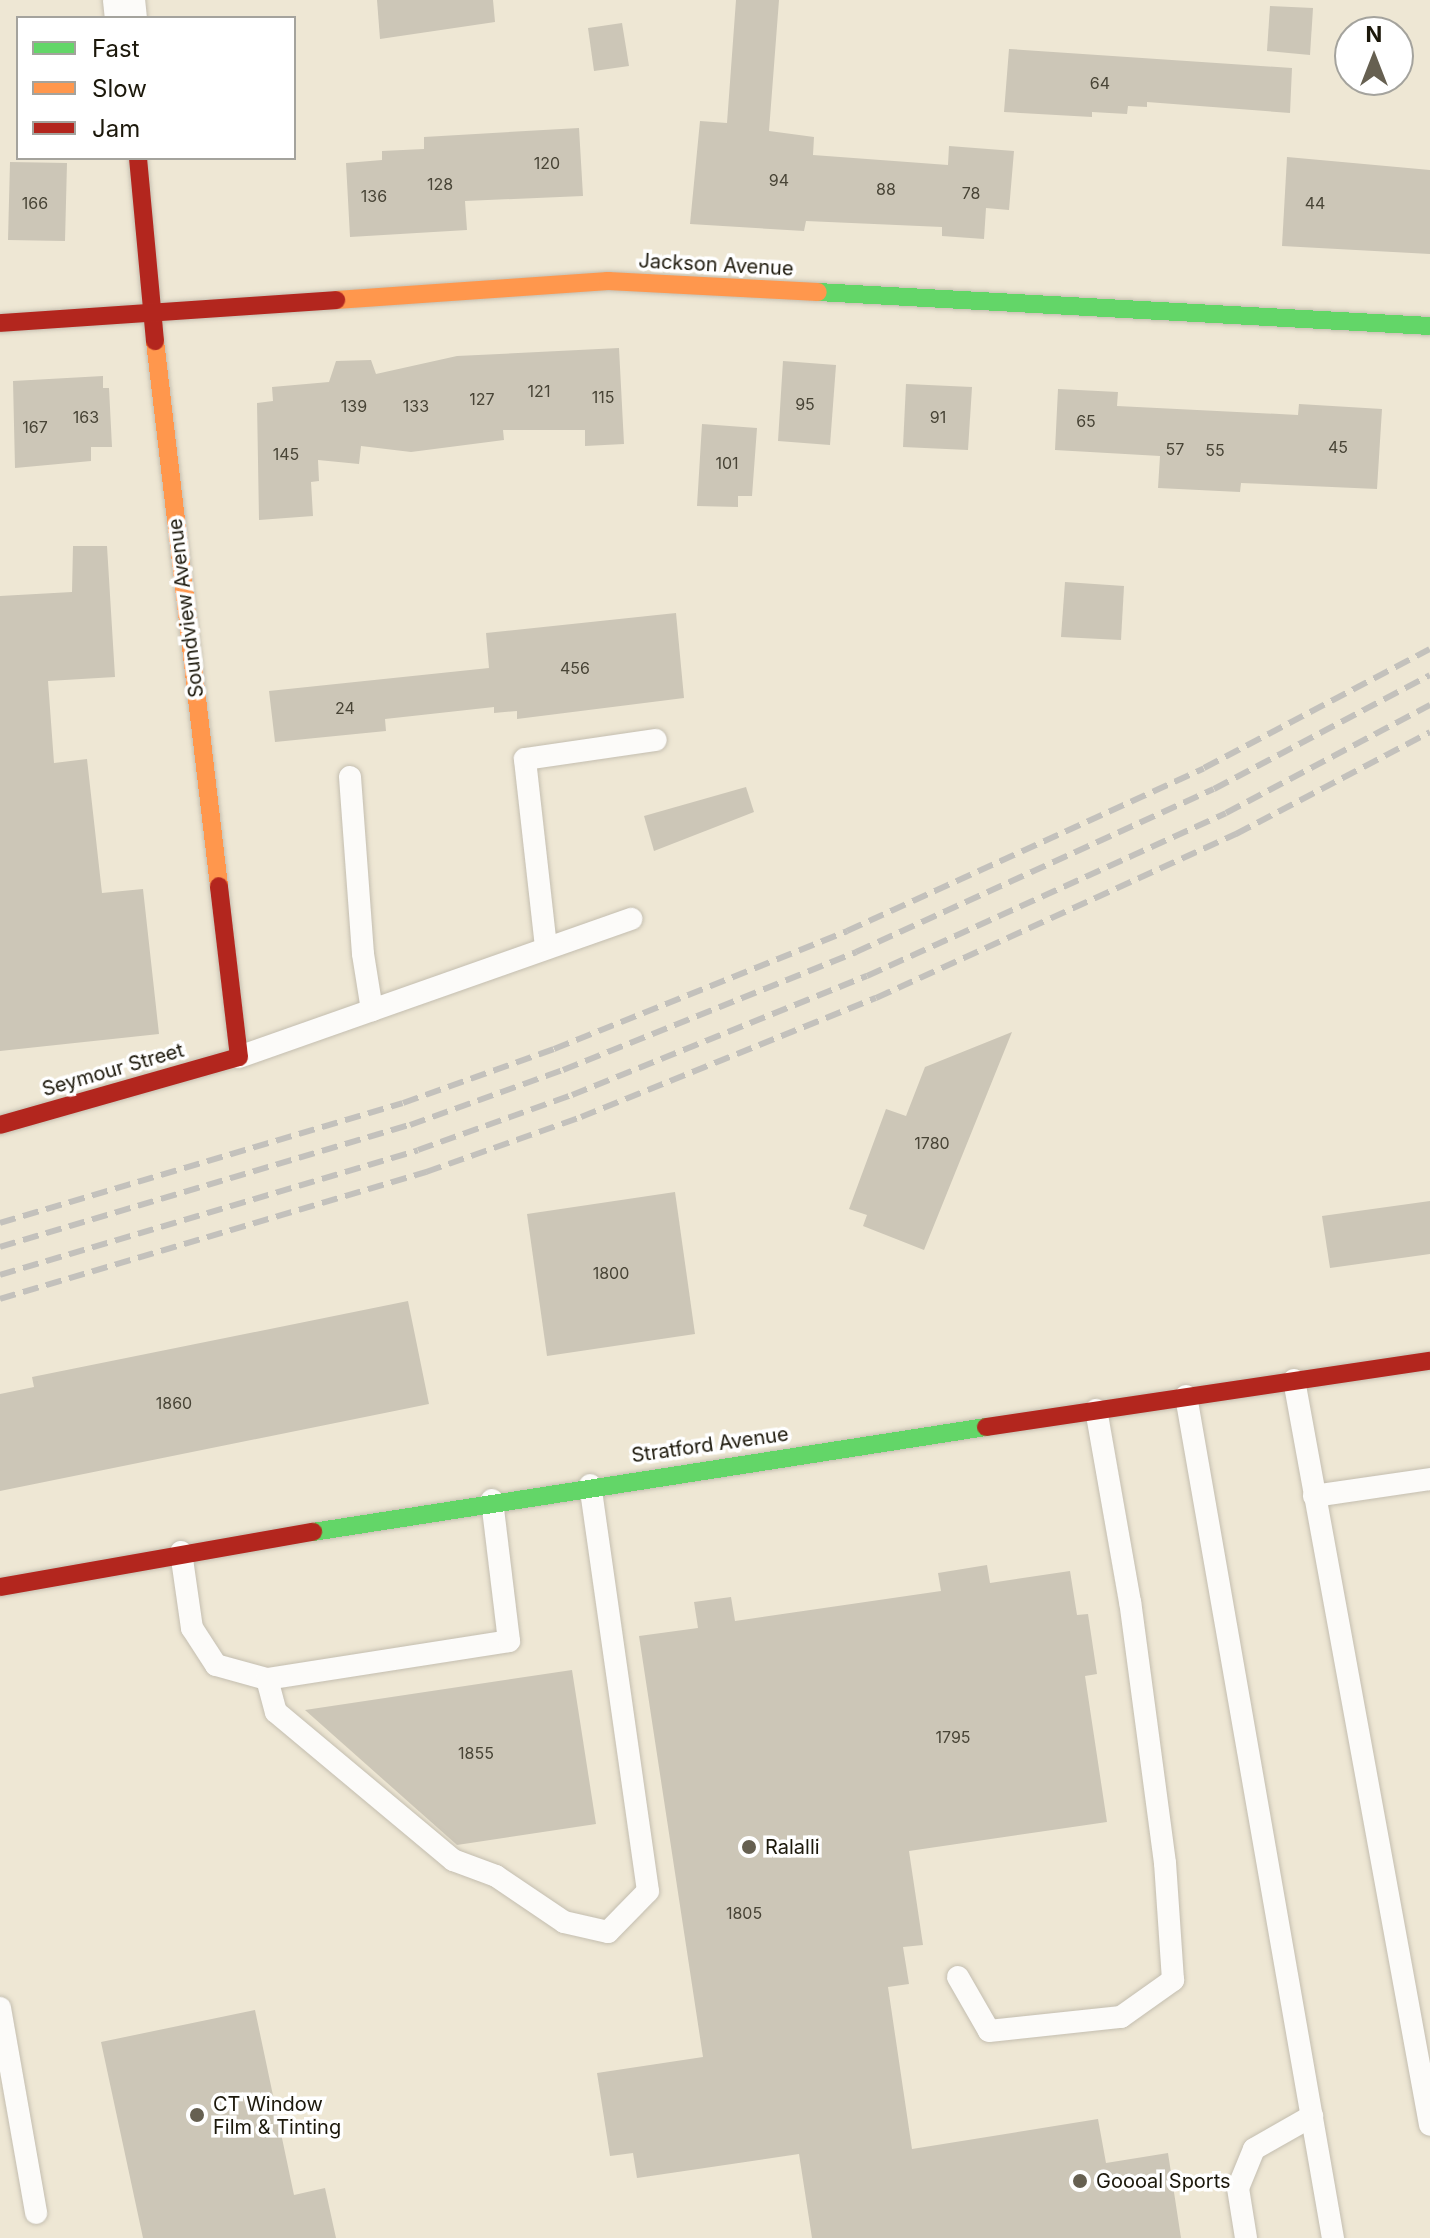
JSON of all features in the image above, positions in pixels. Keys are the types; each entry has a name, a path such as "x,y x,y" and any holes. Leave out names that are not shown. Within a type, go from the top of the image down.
{"street":[{"name":"Soundview Avenue","path":"138,160 152,313 239,1057"},
{"name":"Jackson Avenue","path":"0,323 608,281 1430,326"},
{"name":"Seymour Street","path":"0,1125 239,1057"},
{"name":"Stratford Avenue","path":"0,1587 181,1552 492,1500 1430,1361"}],"lane":[{"path":"546,947 525,759 656,740"},
{"path":"350,777 363,954 372,1010"},
{"path":"239,1057 631,919"},
{"path":"1294,1380 1430,2125"},
{"path":"1186,1396 1333,2238"},
{"path":"958,1977 989,2031 1121,2017 1173,1980 1157,1802 1096,1410"},
{"path":"1314,1496 1430,1479"},
{"path":"267,1679 276,1712 453,1860 496,1876 564,1922 608,1932 648,1891 590,1485"},
{"path":"181,1552 192,1628 216,1665 267,1679 509,1641 492,1500"},
{"path":"0,2008 36,2213"},
{"path":"1246,2238 1238,2188 1254,2149 1312,2116"}],"building":[{"path":"377,0 493,0 495,22 380,39"},
{"path":"736,0 779,0 769,131 814,137 813,155 948,165 949,146 1014,151 1009,210 986,208 984,239 942,236 942,227 806,221 804,231 690,224 700,121 727,123"},
{"path":"1270,6 1313,8 1310,55 1267,51"},
{"path":"622,23 629,66 594,71 588,28"},
{"path":"1009,49 1292,68 1290,113 1147,102 1147,107 1128,106 1127,114 1092,112 1092,117 1004,112"},
{"path":"579,128 583,196 465,201 467,230 350,237 346,163 382,160 382,151 424,149 424,137"},
{"path":"1287,157 1430,170 1430,254 1282,246"},
{"path":"10,162 67,163 65,241 8,240"},
{"path":"619,348 624,444 585,446 585,430 503,430 504,440 411,452 361,446 359,464 318,460 319,481 311,482 313,516 259,520 257,403 273,401 272,387 329,382 336,361 371,360 376,374 457,356"},
{"path":"783,361 836,365 830,445 778,441"},
{"path":"103,376 103,388 109,388 112,447 91,447 91,461 15,468 13,381"},
{"path":"906,384 972,387 968,450 903,447"},
{"path":"1058,389 1118,392 1117,406 1298,415 1299,404 1382,409 1377,489 1241,483 1240,492 1158,488 1160,456 1055,450"},
{"path":"702,424 757,428 752,496 738,496 738,507 697,506"},
{"path":"73,546 107,546 115,677 48,681 54,763 87,759 102,893 143,889 159,1034 0,1051 0,596 72,592"},
{"path":"1065,582 1124,586 1121,640 1061,637"},
{"path":"676,613 684,698 517,719 517,711 494,713 494,707 385,719 386,731 275,742 269,691 489,668 486,633"},
{"path":"746,787 754,812 654,851 644,816"},
{"path":"1012,1032 924,1250 863,1226 867,1215 849,1209 886,1109 906,1116 925,1067"},
{"path":"675,1192 695,1334 547,1356 527,1214"},
{"path":"1430,1201 1430,1254 1330,1268 1322,1216"},
{"path":"408,1301 429,1404 0,1491 0,1394 34,1387 32,1377"},
{"path":"987,1565 990,1583 1070,1571 1077,1615 1088,1614 1097,1674 1085,1676 1107,1822 909,1851 923,1945 903,1947 909,1984 888,1987 912,2149 1098,2119 1106,2163 1168,2153 1181,2238 812,2238 799,2154 637,2178 633,2153 610,2156 597,2073 703,2057 639,1636 698,1628 694,1602 731,1597 735,1621 941,1591 938,1573"},
{"path":"572,1670 596,1824 457,1845 305,1710"},
{"name":"CT Window Film & Tinting","path":"255,2010 294,2195 325,2188 336,2238 143,2238 101,2042"}],"railway":[{"path":"0,1223 403,1103 554,1049 847,931 1204,768 1430,649"},
{"path":"0,1247 410,1125 563,1070 856,952 1214,789 1430,675"},
{"path":"0,1275 418,1150 572,1095 867,976 1226,813 1430,705"},
{"path":"0,1299 426,1172 581,1117 876,998 1236,834 1430,732"}],"traffic: fast":[{"path":"818,292 1430,326"},
{"path":"313,1532 986,1427"}],"traffic: slow":[{"path":"336,300 608,281 818,292"},
{"path":"155,341 219,886"}],"traffic: jam":[{"path":"138,160 155,341"},
{"path":"0,323 336,300"},
{"path":"0,1125 239,1057 219,886"},
{"path":"986,1427 1430,1361"},
{"path":"0,1587 313,1532"}],"place":[{"name":"Ralalli","path":"749,1847"},
{"name":"CT Window Film & Tinting","path":"197,2115"},
{"name":"Goooal Sports","path":"1080,2181"}]}
